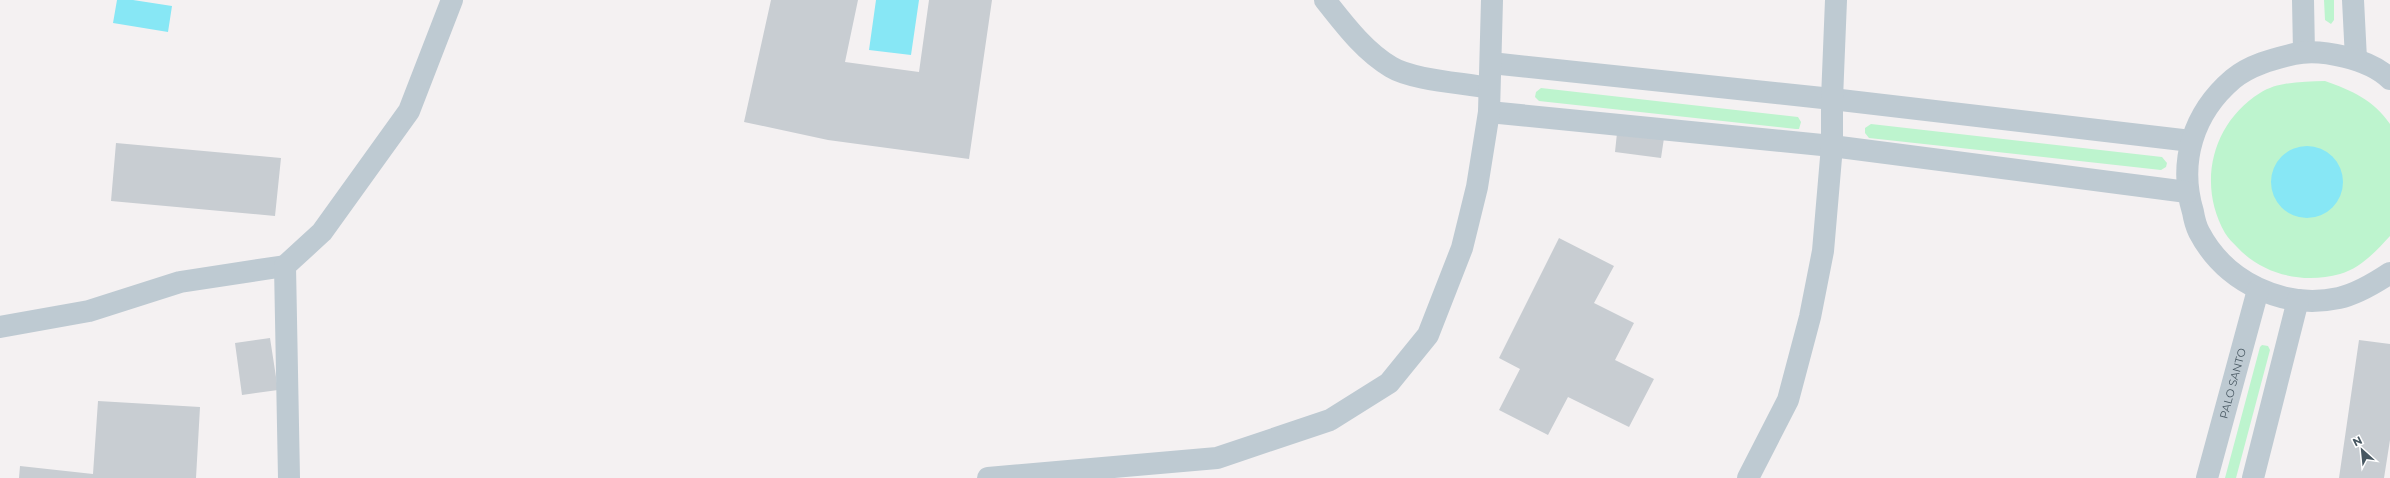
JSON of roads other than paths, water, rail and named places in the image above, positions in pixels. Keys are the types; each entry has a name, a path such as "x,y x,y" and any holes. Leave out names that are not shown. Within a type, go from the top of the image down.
{"street":[{"path":"0,327 89,311 180,282 284,266 322,232 409,111 452,0"},
{"path":"1325,0 1367,48 1392,68 1410,74 1490,88"},
{"path":"988,478 1217,458 1330,420 1389,383 1428,335 1462,248 1477,187 1489,112 1492,0"},
{"path":"1748,478 1788,400 1810,318 1823,251 1832,146 1832,98 1836,0"},
{"path":"2303,0 2304,52"},
{"path":"2353,0 2356,59"},
{"path":"2390,79 2356,59 2330,53 2304,52 2267,60 2233,78 2208,106 2191,140 2186,166 2186,192 2198,232 2223,266 2258,290 2277,297 2298,300 2339,298 2376,282 2390,273"},
{"path":"1491,63 1832,98 2191,140"},
{"path":"1489,112 1832,146 2186,192"},
{"path":"284,266 289,478"},
{"name":"PALO SANTO","path":"2207,478 2258,290"},
{"path":"2253,478 2298,300"}],"water":[{"path":"117,0 133,0 172,6 168,32 113,23"},
{"path":"876,0 919,0 911,55 869,50"},
{"path":"2307,146 2321,149 2333,156 2340,168 2343,182 2340,196 2333,208 2321,215 2307,218 2293,215 2281,208 2274,196 2271,182 2274,168 2281,156 2293,149"}]}
